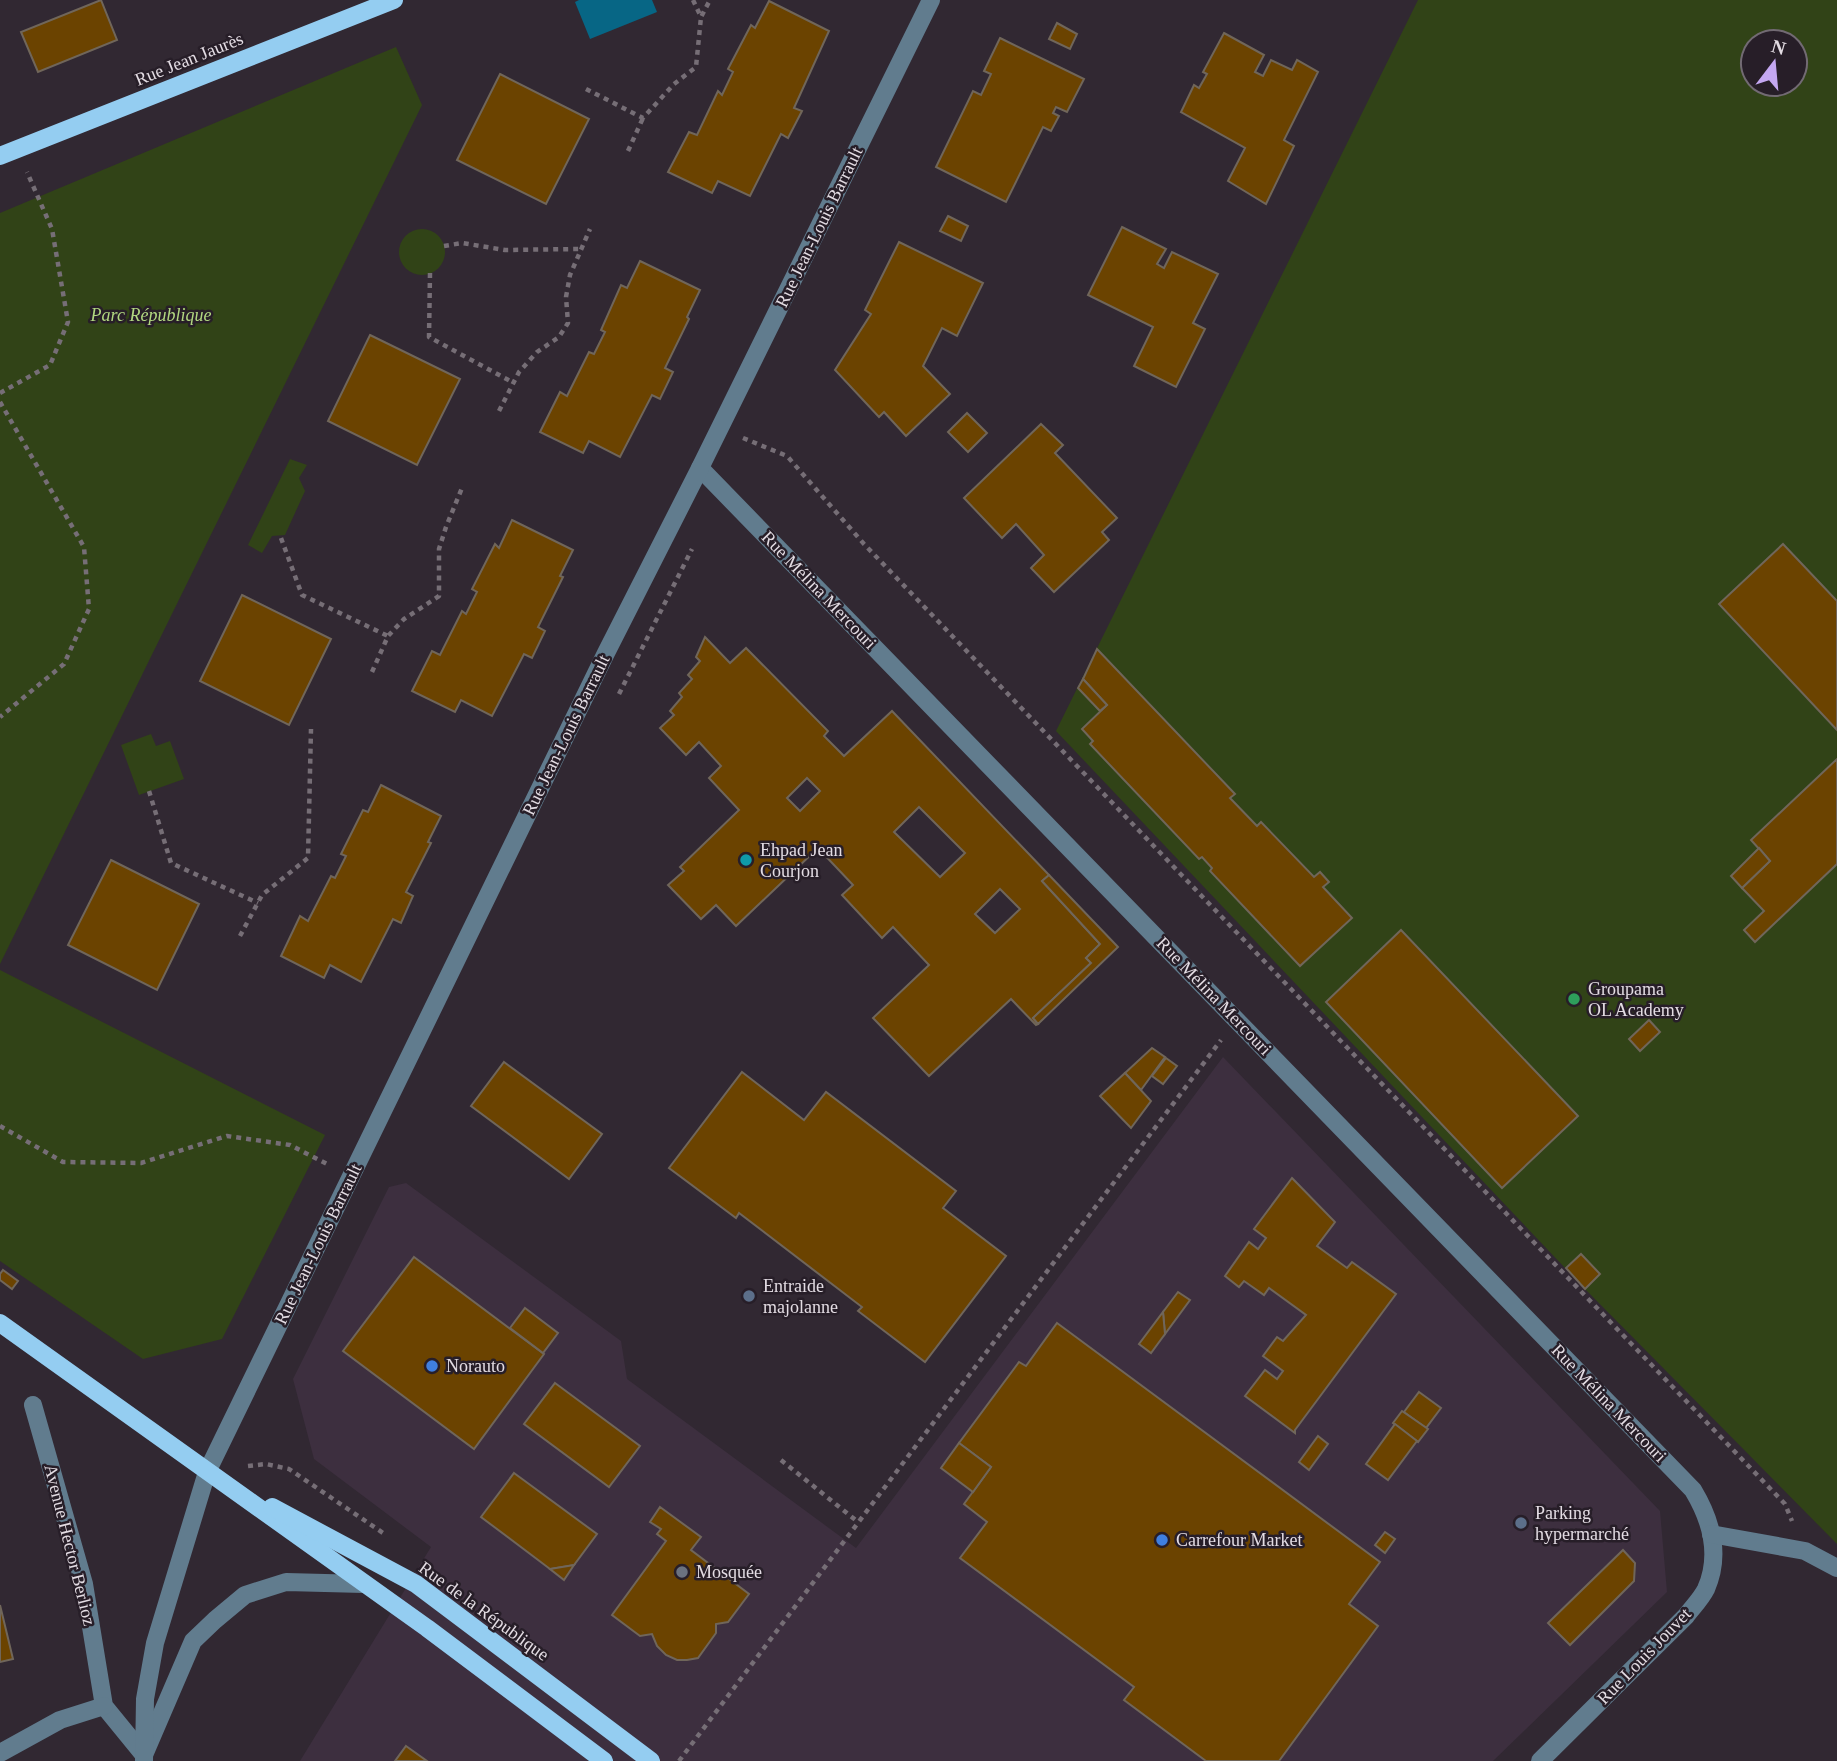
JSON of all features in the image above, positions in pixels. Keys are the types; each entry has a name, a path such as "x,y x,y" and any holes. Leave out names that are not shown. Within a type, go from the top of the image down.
{"main road":[{"name":"Rue Jean Jaurès","path":"8,153 394,0"},
{"name":"Rue de la République","path":"0,1323 427,1628 604,1761"},
{"name":"Rue de la République","path":"207,1472 416,1584 651,1761"}],"street":[{"name":"Rue Jean-Louis Barrault","path":"207,1472 606,653 931,0"},
{"name":"Rue Mélina Mercouri","path":"700,468 1693,1490 1706,1511 1712,1534"},
{"name":"Avenue Hector Berlioz","path":"33,1405 84,1584 104,1706 144,1758"},
{"path":"144,1758 145,1699 155,1643 207,1472"},
{"path":"1712,1534 1805,1550 1837,1568"},
{"name":"Rue Louis Jouvet","path":"1540,1761 1686,1616 1705,1591 1714,1564 1712,1534"},
{"path":"144,1758 193,1641 245,1595 286,1583 364,1584"},
{"path":"0,1753 60,1720 104,1706"}],"path":[{"path":"693,0 701,17"},
{"path":"628,151 643,118 674,84 696,67 701,17 710,0"},
{"path":"586,89 643,118"},
{"path":"0,393 50,365 68,322 52,229 8,153"},
{"path":"499,411 512,382 537,352 559,337 568,323 565,297 570,275 579,249 590,229"},
{"path":"444,246 462,243 505,250 579,249"},
{"path":"430,273 429,337 512,382"},
{"path":"0,402 84,547 89,609 64,664 0,717"},
{"path":"718,431 747,439 787,456 864,544 1785,1504 1805,1550"},
{"path":"372,672 388,636 404,619 439,596 439,549 462,488"},
{"path":"281,538 302,595 388,636"},
{"path":"240,936 262,895 308,858 311,729"},
{"path":"149,791 171,863 258,903"},
{"path":"679,1761 1216,1044 1240,1023"},
{"path":"0,1126 63,1162 141,1163 227,1136 290,1145 350,1177"},
{"path":"781,1460 858,1522"}],"shaded area":[{"path":"1223,1057 1660,1511 1667,1592 1493,1761 300,1761 431,1547 314,1459 293,1379 389,1187 406,1183 621,1341 627,1379 856,1548"}],"green space":[{"name":"Groupama OL Academy","path":"1418,0 1837,0 1837,1544 1585,1289 1056,731"},
{"name":"Parc République","path":"396,47 422,105 0,964 0,213"},
{"path":"422,229 438,236 445,252 438,268 422,275 406,268 399,252 406,236"},
{"path":"290,459 307,465 299,478 305,491 285,535 272,536 262,553 248,545"},
{"path":"151,734 156,746 170,741 184,779 139,795 121,745"},
{"path":"0,970 325,1135 222,1339 143,1359 0,1261"}],"water":[{"path":"652,0 657,12 590,39 575,2"}],"building":[{"path":"101,0 117,40 38,72 21,32"},
{"path":"769,1 829,31 794,108 802,111 788,138 781,134 750,196 718,181 712,193 668,172 689,132 697,135 718,91 722,95 733,72 728,69 751,25 755,28"},
{"path":"1057,23 1077,34 1070,49 1049,39"},
{"path":"1224,33 1264,55 1255,72 1263,76 1271,60 1292,70 1297,60 1318,72 1284,140 1294,146 1266,204 1228,181 1245,148 1181,112 1194,85 1199,88 1207,74 1203,72"},
{"path":"1000,38 1084,79 1067,112 1056,107 1053,113 1059,116 1051,131 1043,127 1006,202 936,167 973,91 981,95 991,74 984,71"},
{"path":"500,74 589,119 546,204 457,160"},
{"path":"948,216 968,226 961,241 940,231"},
{"path":"1122,227 1166,249 1157,264 1164,268 1172,252 1218,274 1193,323 1205,329 1176,387 1134,366 1153,327 1088,295"},
{"path":"899,242 983,283 957,336 942,328 923,366 950,394 906,436 884,412 879,417 835,370 871,314 865,310"},
{"path":"640,261 700,290 665,368 673,372 660,399 652,395 620,457 589,441 583,453 540,432 560,392 567,396 589,352 594,354 605,332 601,330 621,285 627,288"},
{"path":"370,335 460,379 417,465 328,421"},
{"path":"967,413 987,433 968,452 948,432"},
{"path":"1041,424 1063,445 1055,453 1117,518 1102,532 1109,540 1054,592 1031,568 1044,555 1016,524 1002,538 964,498"},
{"path":"512,520 573,550 538,627 545,631 532,658 524,654 492,716 461,700 455,712 412,691 432,651 440,655 462,611 466,614 477,592 472,589 495,544 499,548"},
{"path":"1783,544 1837,601 1837,730 1719,604"},
{"path":"242,595 331,639 289,725 200,681"},
{"name":"Ehpad Jean Courjon","path":"705,637 730,663 746,648 828,731 824,736 844,756 892,711 1049,875 1042,881 1100,944 1086,958 1091,963 1033,1018 1038,1024 1011,999 929,1076 873,1018 929,965 893,927 882,938 842,895 853,885 818,848 736,926 716,905 701,919 668,885 684,871 680,867 739,810 709,778 721,766 699,742 686,755 660,728 674,715 670,711 682,697 679,693 692,679 688,675 700,661 696,657","holes":["807,778 820,791 800,811 787,798","919,807 965,853 940,877 894,832","1000,889 1020,909 995,933 975,914"]},
{"path":"1097,649 1235,794 1230,798 1257,826 1261,822 1314,877 1320,872 1329,882 1323,887 1352,918 1300,966 1210,871 1212,868 1202,857 1199,859 1090,744 1093,741 1082,729 1107,705 1083,679"},
{"path":"1083,679 1107,705 1100,711 1078,688"},
{"path":"1837,759 1837,864 1755,942 1744,930 1764,911 1742,888 1770,861 1751,840"},
{"path":"381,785 441,816 428,842 431,843 406,892 413,896 401,923 393,919 361,982 330,965 324,978 281,956 300,916 308,921 331,876 335,878 346,856 341,854 363,810 368,812"},
{"path":"1759,848 1770,861 1742,888 1731,876"},
{"path":"111,860 199,904 157,990 68,945"},
{"path":"1049,875 1118,947 1038,1024 1033,1018 1091,963 1086,958 1100,944 1042,881"},
{"path":"1401,930 1578,1116 1502,1188 1326,1002"},
{"path":"1649,1020 1660,1032 1640,1051 1629,1039"},
{"path":"1152,1048 1165,1057 1141,1090 1125,1073"},
{"path":"1166,1058 1177,1066 1163,1084 1152,1076"},
{"path":"504,1062 602,1134 569,1179 471,1106"},
{"path":"742,1072 804,1120 826,1092 956,1191 943,1208 1006,1256 925,1362 858,1311 862,1307 739,1213 736,1218 669,1168"},
{"path":"1125,1073 1151,1101 1131,1128 1100,1096"},
{"path":"1292,1178 1335,1222 1317,1246 1347,1268 1352,1262 1396,1294 1295,1433 1245,1396 1265,1370 1277,1379 1283,1371 1263,1356 1277,1337 1283,1341 1306,1315 1269,1288 1264,1295 1244,1281 1239,1287 1225,1276 1249,1242 1258,1249 1266,1238 1254,1229"},
{"path":"1581,1254 1600,1274 1585,1289 1566,1268"},
{"path":"414,1257 544,1354 474,1449 343,1351"},
{"path":"3,1270 18,1281 12,1289 0,1280"},
{"path":"1178,1292 1190,1300 1165,1334 1163,1312"},
{"path":"525,1308 558,1333 543,1353 510,1328"},
{"path":"1163,1312 1165,1334 1151,1353 1139,1344"},
{"name":"Carrefour Market","path":"1057,1323 1380,1562 1349,1604 1378,1626 1279,1761 1206,1761 1124,1700 1134,1687 960,1558 987,1522 964,1504 991,1467 959,1443 1019,1362 1026,1366"},
{"path":"555,1383 640,1446 609,1487 524,1424"},
{"path":"1419,1392 1441,1408 1426,1428 1404,1412"},
{"path":"1402,1411 1428,1429 1418,1442 1393,1423"},
{"path":"1395,1424 1417,1441 1388,1480 1366,1464"},
{"path":"1318,1436 1328,1444 1309,1470 1299,1462"},
{"path":"959,1443 991,1467 973,1492 941,1468"},
{"path":"514,1473 597,1534 574,1565 550,1569 481,1517"},
{"name":"Mosquée","path":"660,1507 701,1537 691,1550 749,1594 728,1622 716,1624 716,1633 698,1658 677,1660 666,1655 657,1646 652,1634 640,1636 612,1615 666,1541 657,1534 661,1529 650,1522"},
{"path":"1385,1532 1395,1539 1385,1553 1375,1545"},
{"path":"1623,1550 1635,1563 1634,1581 1570,1645 1548,1623"},
{"path":"574,1565 564,1580 550,1569"},
{"path":"0,1605 13,1659 0,1662"},
{"path":"406,1746 427,1761 395,1761"}],"place":[{"name":"Ehpad Jean Courjon","path":"746,860"},
{"name":"Groupama OL Academy","path":"1574,999"},
{"name":"Entraide majolanne","path":"749,1296"},
{"name":"Norauto","path":"432,1366"},
{"name":"Parking hypermarché","path":"1521,1523"},
{"name":"Carrefour Market","path":"1162,1540"},
{"name":"Mosquée","path":"682,1572"}]}
